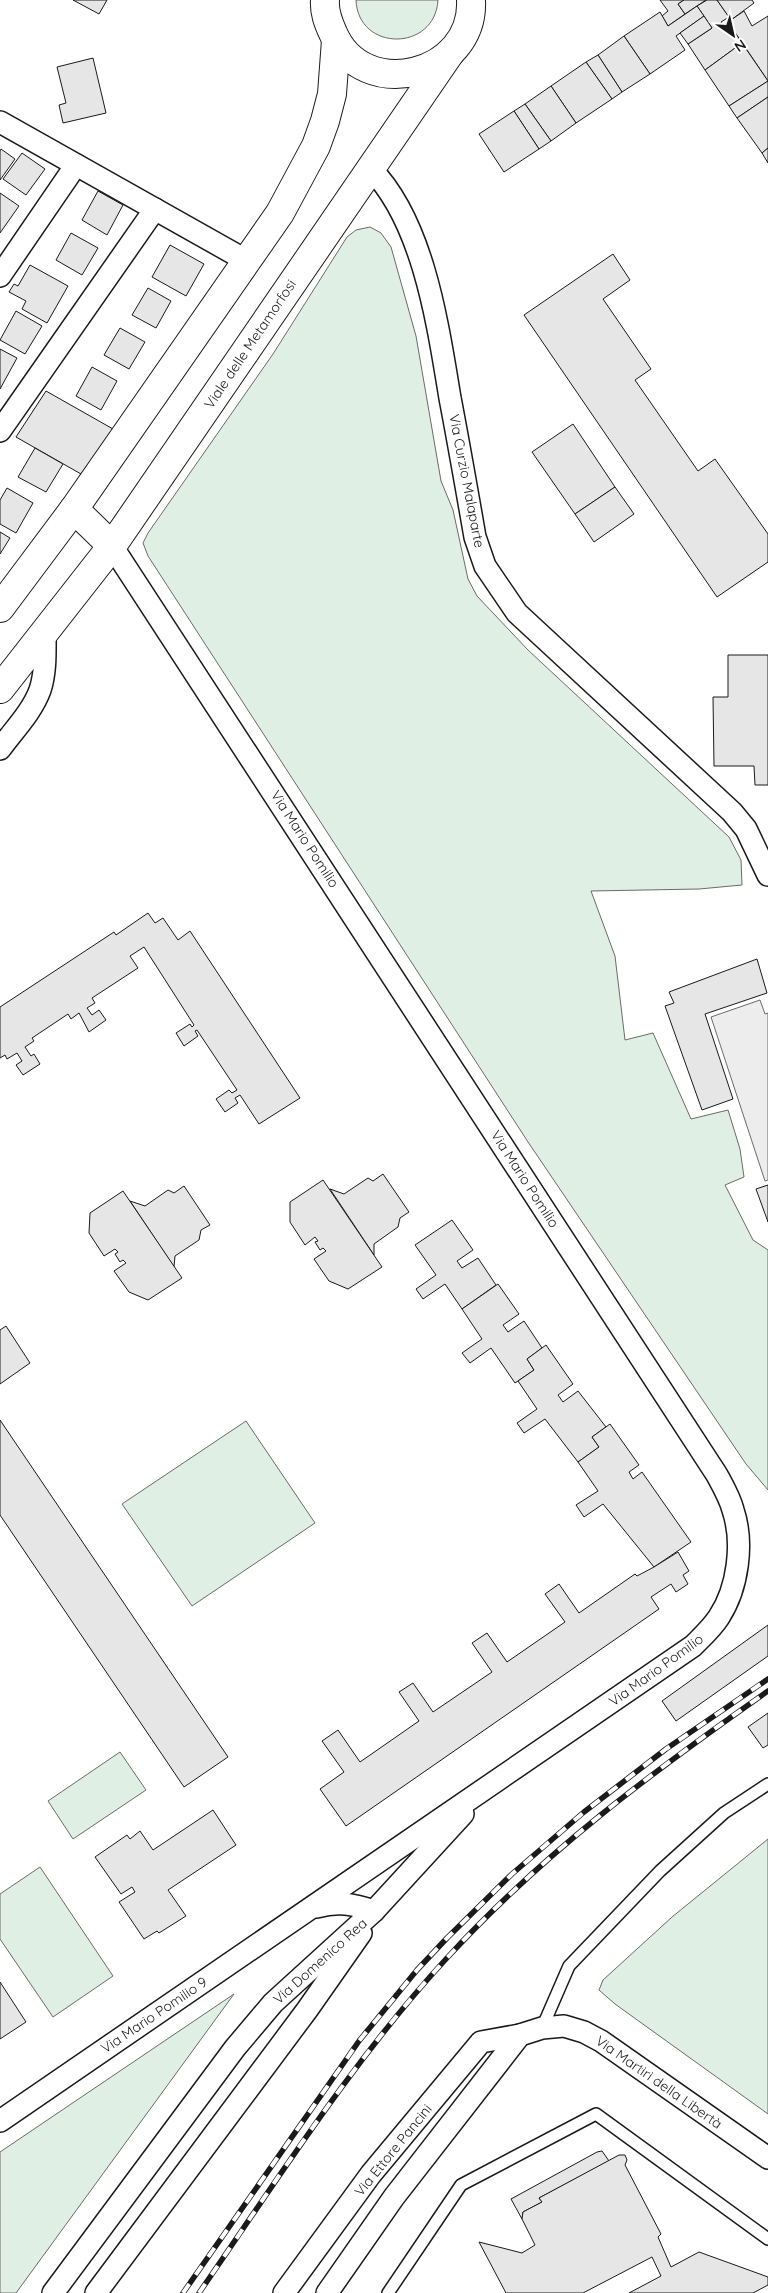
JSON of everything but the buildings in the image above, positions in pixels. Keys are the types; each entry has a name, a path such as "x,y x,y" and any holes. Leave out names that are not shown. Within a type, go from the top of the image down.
{"street":[{"path":"307,0 336,40 355,61 378,72 398,75 415,73 432,66 450,53"},
{"path":"0,608 74,509 280,213 316,146 332,94 336,40 327,19 325,0"},
{"name":"Viale delle Metamorfosi","path":"0,689 112,546 464,33 474,3"},
{"path":"0,122 247,261"},
{"path":"0,276 76,165"},
{"name":"Via Curzio Malaparte","path":"371,169 383,182 405,218 428,286 440,336 475,537 485,566 517,613 732,812 746,829 768,875"},
{"path":"0,431 155,209"},
{"path":"74,509 112,546"},
{"name":"Via Mario Pomilio","path":"112,546 717,1475 734,1511 738,1551 729,1596 719,1617 693,1646 308,1910"},
{"path":"0,749 33,704 40,690 43,674 45,631"},
{"name":"Via Mario Pomilio","path":"374,1911 460,1818 481,1797 516,1768"},
{"path":"308,1910 331,1903 344,1902 374,1911"},
{"name":"Via Mario Pomilio 9","path":"0,2120 308,1910"},
{"name":"Via Domenico Rea","path":"53,2293 235,2048 273,2003 374,1911"},
{"name":"Via Domenico Rea","path":"96,2293 345,1958 374,1911"},
{"name":"Via Martiri della Libertà","path":"542,2028 564,2026 584,2032 601,2041 768,2158"},
{"name":"Via Ettore Pancini","path":"284,2293 371,2174 481,2042 520,2035 542,2028"},
{"name":"Via Ettore Pancini","path":"327,2293 394,2197 520,2035"}],"lane":[{"path":"542,2028 569,1966 660,1871 724,1813 768,1784"},
{"path":"388,2293 461,2185 596,2114 768,2239"}],"green space":[{"path":"356,0 438,0 434,17 424,29 411,37 397,39 382,37 369,29 360,17"},
{"path":"370,227 381,233 391,247 416,336 441,481 453,510 468,579 477,596 528,650 729,837 741,860 742,885 699,889 591,891 615,956 625,1040 653,1033 691,1119 728,1110 740,1149 744,1177 725,1185 753,1240 768,1250 768,1490 746,1464 528,1142 148,556 143,543 148,533 273,354 347,237 356,230"},
{"path":"246,1421 315,1523 192,1606 122,1504"},
{"path":"120,1752 146,1790 73,1839 48,1801"},
{"path":"768,1839 768,2114 615,2004 599,1990 603,1980 672,1917"},
{"path":"40,1867 113,1976 53,2017 0,1939 0,1894"},
{"path":"234,1994 16,2293 0,2293 0,2152"}],"shaded area":[{"path":"760,1000 765,1014 768,1013 768,1180 765,1181 711,1017"}],"railway":[{"path":"183,2293 359,2041 417,1970 447,1938 512,1874 584,1812 666,1749 768,1679"},
{"path":"199,2293 347,2079 446,1959 483,1920 560,1849 640,1784 768,1691"}]}
